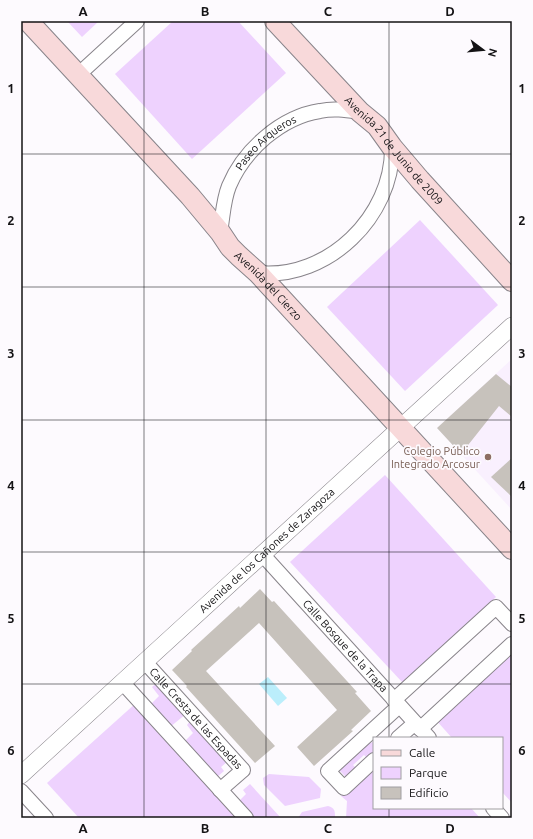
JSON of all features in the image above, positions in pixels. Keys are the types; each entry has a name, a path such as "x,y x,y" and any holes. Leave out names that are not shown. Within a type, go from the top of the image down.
{"main road":[{"name":"Avenida del Cierzo","path":"28,21 220,232 234,252 258,272 512,550"},
{"name":"Avenida 21 de Junio de 2009","path":"275,21 360,112 377,126 392,147 512,281"}],"street":[{"path":"78,75 136,21"},
{"name":"Paseo Arqueros","path":"220,232 224,204 229,186 246,158 264,139 280,127 308,113 333,109 360,112"},
{"path":"258,272 288,272 314,263 341,247 356,234 378,206 384,192 390,171 392,147"},
{"name":"Avenida de los Cañones de Zaragoza","path":"21,775 512,326"},
{"name":"Calle Bosque de la Trapa","path":"262,554 421,730"},
{"path":"373,761 344,788 328,771 496,607 512,624"},
{"path":"401,737 421,730 512,644"},
{"name":"Calle Cresta de las Espadas","path":"145,662 243,770 220,790"},
{"path":"122,682 246,818"},
{"path":"21,791 46,818"},
{"path":"494,809 502,818"}],"shaded area":[{"name":"Colegio Público Integrado Arcosur","path":"512,359 512,510 437,428"}],"green space":[{"path":"67,21 99,21 82,37"},
{"path":"173,21 238,21 286,73 192,159 115,74"},
{"path":"420,220 498,305 405,391 327,307"},
{"path":"385,475 496,597 403,683 290,562"},
{"path":"512,650 512,803 503,793 503,737 451,737 436,720"},
{"path":"157,683 186,714 170,727 150,705 159,696 152,687"},
{"path":"136,703 240,818 79,818 47,783"},
{"path":"191,720 227,762 221,767 224,771 216,778 184,742 193,733 187,725"},
{"path":"368,740 371,743 373,742 373,752 367,758 364,755 353,765 356,768 346,777 337,768"},
{"path":"373,767 373,809 472,809 480,818 346,818 347,801 341,796"},
{"path":"269,774 309,777 321,789 320,798 285,806 264,785 263,778"},
{"path":"250,784 281,818 254,818 239,801 246,794 243,790"},
{"path":"328,806 334,810 335,818 298,818 302,812"}],"water":[{"path":"268,677 287,698 278,706 259,684"}],"building":[{"path":"496,374 512,387 512,417 499,406 461,454 437,428"},
{"path":"512,458 512,497 491,477"},
{"path":"260,589 272,602 274,601 357,692 355,693 371,711 351,730 353,731 314,766 297,747 337,710 259,623 206,671 275,746 255,763 172,670 192,651 191,650"}],"place":[{"name":"Colegio Público Integrado Arcosur","path":"488,457"}]}
